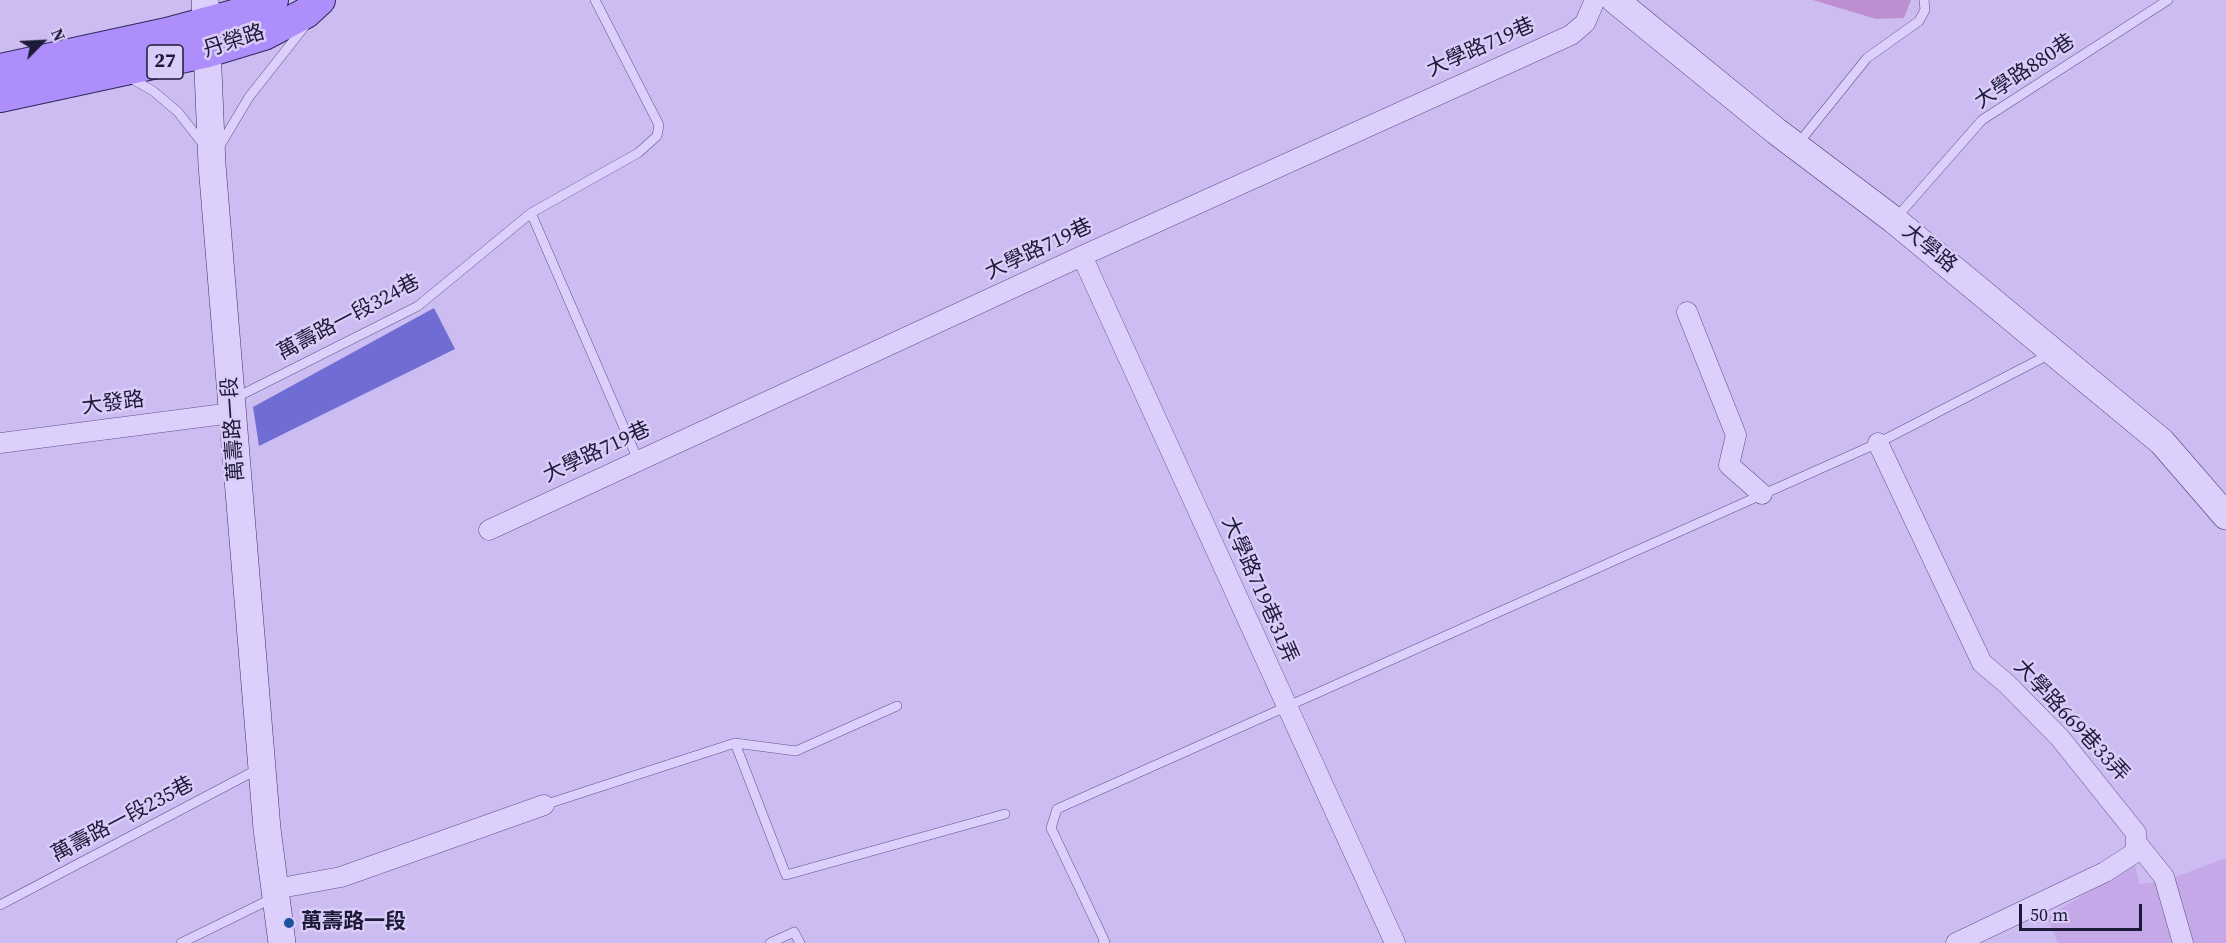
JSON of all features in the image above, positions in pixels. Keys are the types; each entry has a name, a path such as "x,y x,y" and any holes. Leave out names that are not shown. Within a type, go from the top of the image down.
{"main road":[{"name":"丹榮路","path":"0,69 166,33 206,10 252,10 273,0"},
{"name":"丹榮路","path":"0,97 208,52 264,35 306,13 320,0"},
{"name":"大學路","path":"1615,0 1796,146 1894,220 2162,442 2226,516"},
{"name":"萬壽路一段","path":"206,10 212,158 262,767 282,943"}],"street":[{"name":"大學路719巷","path":"489,530 1082,256 1571,35 1585,23 1595,0"},
{"name":"大學路719巷31弄","path":"1082,256 1285,706 1395,943"},
{"path":"1687,312 1736,435 1729,465 1762,494"},
{"name":"大發路","path":"0,443 233,406"},
{"name":"大學路669巷33弄","path":"1878,443 1982,663 2007,684 2060,738 2136,834 2136,842 2164,877 2183,943"},
{"path":"275,893 341,877 544,805"},
{"path":"1956,943 2105,872 2136,852 2136,842"}],"lane":[{"path":"120,72 153,91 178,112 212,158 249,97 325,0"},
{"name":"萬壽路一段324巷","path":"233,406 418,306 531,213 638,153 657,136 658,125 595,0"},
{"path":"1796,146 1866,58 1919,21 1924,10 1924,0"},
{"name":"大學路880巷","path":"1894,220 1982,120 2168,0"},
{"path":"531,213 638,460"},
{"path":"1103,943 1105,942 1051,828 1057,809 1878,443 2054,351"},
{"path":"544,805 735,743 796,751 897,706"},
{"path":"735,743 786,875 1005,814"},
{"name":"萬壽路一段235巷","path":"0,905 262,767"},
{"path":"181,943 275,893"},
{"path":"770,943 794,932 800,943"}],"shaded area":[{"path":"1813,0 1911,0 1904,18 1876,19"},
{"path":"2226,858 2226,943 2058,943 2047,917 2135,864 2139,884 2165,881"}],"building":[{"path":"434,308 455,349 259,446 253,407"}],"place":[{"name":"萬壽路一段","path":"289,923"}]}
